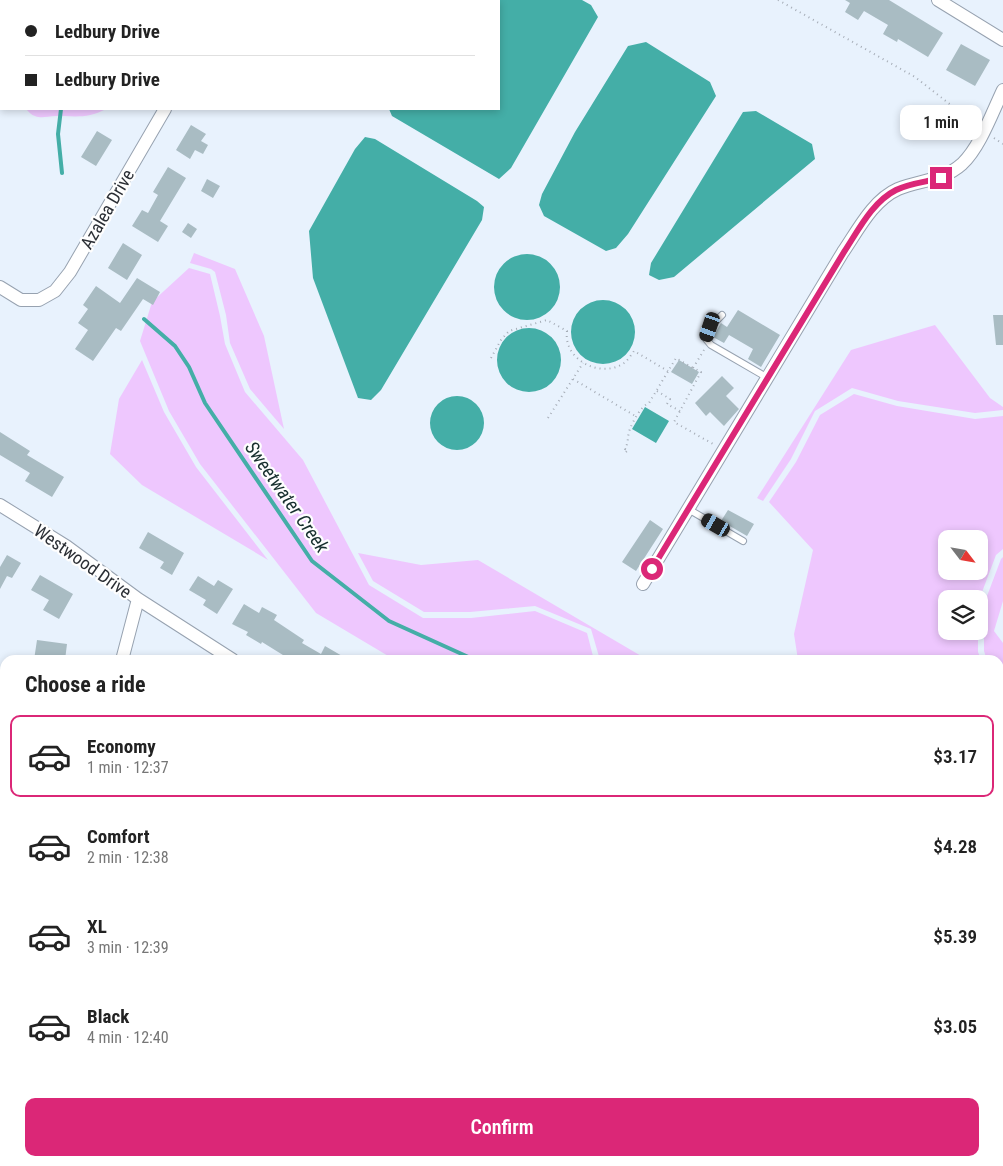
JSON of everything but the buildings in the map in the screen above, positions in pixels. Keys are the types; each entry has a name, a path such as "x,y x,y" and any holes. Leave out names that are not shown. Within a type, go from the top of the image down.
{"street":[{"path":"938,0 1003,40"},
{"path":"643,584 844,252 870,213 884,197 897,189 941,178 950,173 968,157 1003,90"},
{"name":"Azalea Drive","path":"0,287 21,300 39,300 55,291 70,272 164,110"},
{"name":"Westwood Drive","path":"0,505 66,546 138,599 123,655"},
{"path":"138,599 225,655"}],"lane":[{"path":"722,315 710,327 706,339 711,346 768,378"},
{"path":"688,509 743,541"}],"path":[{"path":"778,0 915,77 983,131 1003,144"},
{"path":"491,358 501,340 509,331 547,320 567,331 566,336 570,350 583,363 599,369 617,367 629,358 634,351 668,371"},
{"path":"693,368 709,342"},
{"path":"626,452 628,450 625,449 628,443 629,430 644,405 649,403 676,358 701,372 674,422 724,450"},
{"path":"548,418 583,363"},
{"path":"573,379 637,417"},
{"path":"656,391 670,399 668,404 680,410"}],"shaded area":[{"path":"500,0 582,0 591,5 598,17 511,168 499,179 392,116 389,110 500,110"},
{"path":"646,42 710,82 716,96 628,234 616,248 606,251 544,216 539,205 542,194 575,132 628,46"},
{"path":"27,110 104,110 87,116 38,117 32,115"},
{"path":"756,111 812,144 815,159 674,277 659,280 649,275 651,263 743,112"},
{"path":"365,137 375,139 484,207 482,220 381,390 371,400 358,398 313,278 309,231 355,149"},
{"path":"194,253 235,269 264,336 284,429 250,389 230,343 226,315 215,272 190,263"},
{"path":"527,254 540,257 550,264 557,274 560,287 557,300 550,310 540,317 527,320 514,317 504,310 497,300 494,287 497,274 504,264 514,257"},
{"path":"189,268 210,274 225,344 245,392 303,460 369,585 423,618 471,618 535,611 587,633 593,655 387,655 316,613 200,464 169,411 140,341 152,302"},
{"path":"603,300 621,306 629,314 635,332 629,350 621,358 603,364 585,358 577,350 571,332 577,314 585,306"},
{"path":"935,325 990,398 1003,407 1003,410 975,413 898,401 852,388 815,411 791,459 763,501 757,498 851,350"},
{"path":"529,328 541,330 552,337 559,348 561,360 559,372 552,383 541,390 529,392 517,390 506,383 499,372 497,360 499,348 506,337 517,330"},
{"path":"142,360 164,412 196,467 268,560 142,485 110,454 119,399"},
{"path":"854,394 897,406 975,419 1003,416 1003,549 996,555 988,576 988,530 938,530 938,580 987,580 983,590 938,590 938,640 978,640 979,655 797,655 794,634 813,550 769,502 796,462 820,415"},
{"path":"457,396 467,398 476,404 482,413 484,423 482,433 476,442 467,448 457,450 447,448 438,442 432,433 430,423 432,413 438,404 447,398"},
{"path":"645,407 669,421 656,443 632,429"},
{"path":"358,553 421,565 478,560 640,655 599,655 591,629 535,606 470,612 424,612 373,581"},
{"path":"1003,557 1003,601 994,631 1003,643 1003,655 985,655 984,651 984,640 988,640 988,593"}],"waterway":[{"name":"Sweetwater Creek","path":"61,110 58,134 62,173"},
{"name":"Sweetwater Creek","path":"144,319 175,346 189,367 205,403 312,561 389,621 464,655"}],"route":[{"path":"652,569 844,252 870,213 884,197 897,189 941,178"}]}
